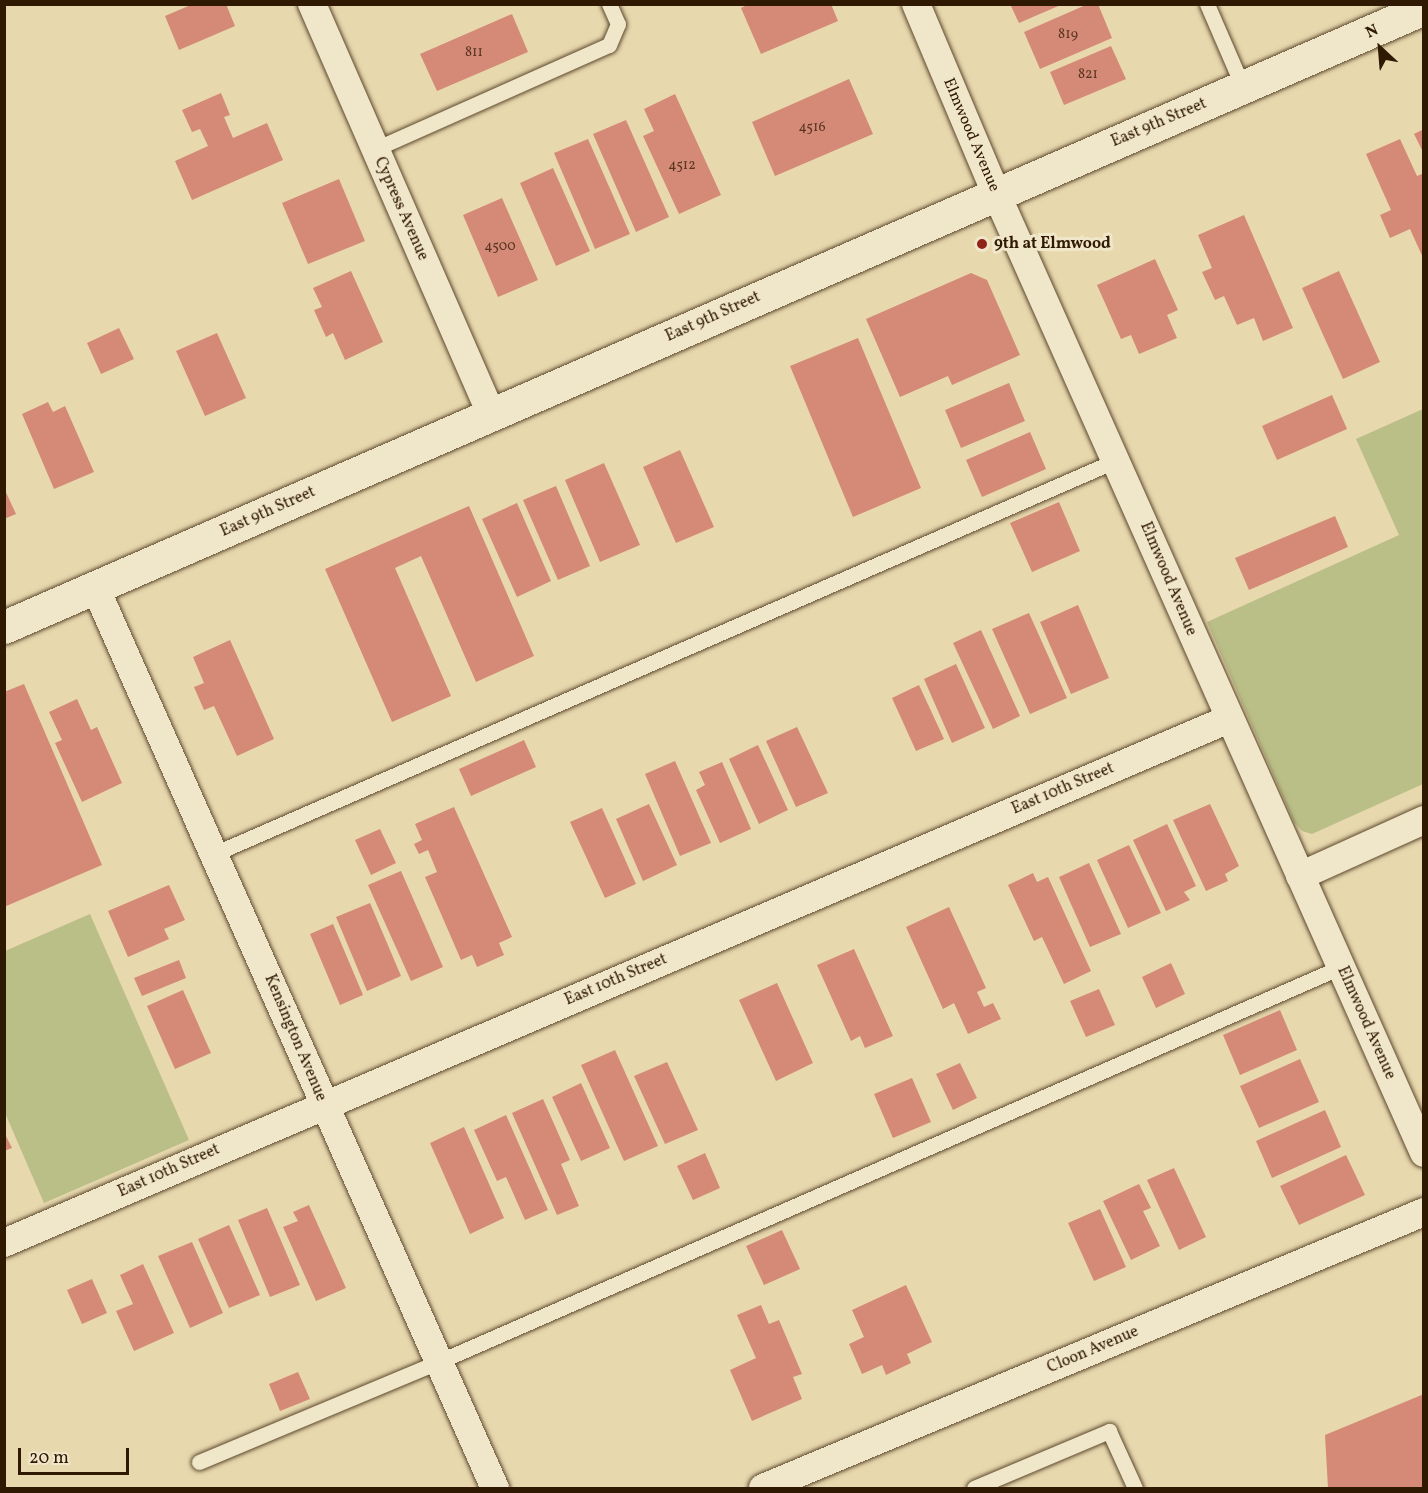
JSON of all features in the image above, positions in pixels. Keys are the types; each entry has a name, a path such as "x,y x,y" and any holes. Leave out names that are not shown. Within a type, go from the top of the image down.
{"main road":[{"name":"East 9th Street","path":"4,627 96,589 491,414 1424,8"}],"street":[{"name":"Cypress Avenue","path":"312,4 491,414"},
{"name":"Elmwood Avenue","path":"916,4 996,194 1117,460 1229,719 1424,1153"},
{"name":"Kensington Avenue","path":"96,589 216,853 323,1104 495,1488"},
{"name":"East 10th Street","path":"4,1243 323,1104 1229,719"},
{"path":"1300,876 1424,820"},
{"name":"Cloon Avenue","path":"764,1488 1424,1212"}],"lane":[{"path":"375,149 609,45 618,24 609,4"},
{"path":"1208,4 1242,87"},
{"path":"216,853 1117,460"},
{"path":"199,1462 438,1362 1341,967"},
{"path":"974,1488 1109,1431 1135,1488"}],"green space":[{"path":"1423,409 1423,784 1312,834 1302,831 1294,822 1207,622 1399,535 1356,439"},
{"path":"90,914 189,1140 44,1203 5,1113 5,951"}],"building":[{"path":"193,4 226,4 235,26 179,50 165,16"},
{"path":"749,4 831,4 838,21 761,54 741,8"},
{"path":"1010,4 1063,4 1019,23"},
{"path":"1088,4 1098,4 1112,38 1040,69 1024,32"},
{"path":"512,14 528,52 437,91 420,54"},
{"path":"1111,46 1126,79 1064,105 1050,72"},
{"path":"849,79 873,134 775,176 752,122"},
{"path":"221,93 230,115 224,117 233,138 267,123 283,160 192,200 175,161 208,146 200,129 192,132 182,110"},
{"path":"675,94 721,195 679,214 643,136 654,131 644,109"},
{"path":"626,120 669,217 636,232 593,134"},
{"path":"1424,129 1424,154 1414,134"},
{"path":"588,139 630,234 595,249 554,153"},
{"path":"1400,139 1417,176 1424,173 1424,260 1410,229 1390,238 1380,215 1391,210 1366,154"},
{"path":"553,168 590,251 556,266 520,183"},
{"path":"339,179 365,241 308,264 282,203"},
{"path":"502,198 538,280 498,297 463,215"},
{"path":"1244,215 1293,328 1263,341 1254,318 1237,325 1224,296 1215,300 1202,272 1212,268 1198,235"},
{"path":"1155,259 1178,310 1167,315 1177,338 1139,354 1131,335 1121,339 1097,285"},
{"path":"351,271 383,342 345,360 333,333 326,337 314,310 322,307 313,288"},
{"path":"1339,271 1380,362 1343,379 1302,288"},
{"path":"971,273 987,280 1020,355 952,385 948,376 900,397 866,319"},
{"path":"119,328 134,359 101,374 87,343"},
{"path":"217,333 246,398 205,416 176,351"},
{"path":"858,338 921,488 853,517 790,366"},
{"path":"1009,383 1025,421 961,448 945,410"},
{"path":"1332,395 1347,429 1277,460 1262,426"},
{"path":"48,402 53,412 65,406 94,472 54,489 22,414"},
{"path":"1030,432 1046,469 982,497 966,460"},
{"path":"680,450 714,527 676,543 643,467"},
{"path":"604,463 640,545 600,562 565,480"},
{"path":"556,486 590,566 558,580 523,500"},
{"path":"4,488 16,514 4,519"},
{"path":"1059,502 1080,551 1032,572 1010,523"},
{"path":"517,503 551,581 517,597 482,519"},
{"path":"469,506 534,656 476,682 421,556 395,568 451,696 392,722 325,569"},
{"path":"1335,516 1348,547 1249,590 1235,558"},
{"path":"1078,605 1109,678 1071,694 1040,622"},
{"path":"1029,613 1067,698 1030,714 992,629"},
{"path":"981,630 1020,716 993,729 953,643"},
{"path":"230,640 274,739 237,756 214,706 204,710 194,687 204,683 193,657"},
{"path":"956,664 985,728 952,743 924,679"},
{"path":"24,684 102,865 4,907 4,692"},
{"path":"919,685 944,739 916,751 892,698"},
{"path":"77,699 91,730 97,727 122,783 82,802 55,743 62,740 49,712"},
{"path":"797,727 828,793 796,807 766,741"},
{"path":"524,740 536,767 471,796 459,769"},
{"path":"758,745 788,810 759,824 729,759"},
{"path":"675,761 711,843 680,856 645,774"},
{"path":"722,762 751,829 720,843 696,790 705,785 699,772"},
{"path":"649,804 677,865 643,881 616,819"},
{"path":"1210,804 1239,866 1225,874 1228,881 1206,891 1173,820"},
{"path":"454,807 512,937 499,943 504,955 477,967 472,955 461,960 425,877 437,872 428,850 419,854 414,844 422,840 415,824"},
{"path":"602,808 636,884 605,898 570,822"},
{"path":"1167,824 1196,886 1184,892 1190,900 1166,911 1133,840"},
{"path":"380,829 396,863 371,875 355,840"},
{"path":"1129,845 1161,913 1128,928 1097,860"},
{"path":"1089,863 1121,934 1090,947 1059,877"},
{"path":"401,871 443,967 411,981 368,885"},
{"path":"1033,873 1037,882 1048,877 1091,971 1064,984 1042,937 1034,941 1008,885"},
{"path":"169,885 185,920 164,929 169,939 128,957 108,911"},
{"path":"370,903 401,976 367,991 336,917"},
{"path":"949,907 986,988 977,992 984,1007 993,1003 1001,1019 968,1034 954,1003 943,1009 906,927"},
{"path":"333,924 363,995 340,1005 310,934"},
{"path":"854,949 893,1036 865,1048 860,1036 851,1041 817,965"},
{"path":"179,960 186,978 142,996 134,978"},
{"path":"1171,963 1185,994 1156,1008 1142,977"},
{"path":"777,983 813,1063 776,1081 739,1000"},
{"path":"1099,989 1115,1025 1086,1037 1070,1001"},
{"path":"183,990 211,1053 175,1069 147,1006"},
{"path":"1280,1010 1297,1050 1240,1075 1223,1035"},
{"path":"615,1050 658,1146 624,1161 581,1065"},
{"path":"1300,1059 1319,1102 1259,1128 1240,1086"},
{"path":"667,1062 698,1130 665,1144 634,1076"},
{"path":"960,1063 977,1098 953,1110 936,1074"},
{"path":"912,1078 931,1122 893,1138 874,1094"},
{"path":"581,1083 610,1148 581,1161 552,1097"},
{"path":"543,1099 570,1160 561,1164 579,1206 557,1215 512,1113"},
{"path":"1325,1110 1341,1147 1272,1178 1256,1141"},
{"path":"506,1115 548,1210 525,1220 506,1177 497,1181 474,1130"},
{"path":"464,1127 504,1218 470,1234 430,1143"},
{"path":"4,1132 12,1148 4,1151"},
{"path":"705,1153 720,1188 693,1200 677,1166"},
{"path":"1346,1155 1365,1195 1299,1225 1280,1186"},
{"path":"1174,1168 1206,1237 1179,1250 1147,1180"},
{"path":"1139,1184 1151,1208 1143,1211 1160,1246 1131,1260 1103,1201"},
{"path":"309,1205 346,1288 316,1301 283,1227 298,1221 293,1212"},
{"path":"267,1208 300,1285 270,1297 238,1220"},
{"path":"1100,1209 1126,1267 1094,1281 1068,1223"},
{"path":"229,1225 260,1295 229,1308 198,1239"},
{"path":"782,1230 800,1269 764,1285 746,1246"},
{"path":"192,1242 223,1313 190,1328 158,1256"},
{"path":"143,1264 174,1333 134,1351 116,1311 133,1304 120,1275"},
{"path":"92,1279 107,1313 82,1324 67,1290"},
{"path":"906,1285 932,1342 907,1354 911,1363 886,1375 882,1365 862,1374 849,1344 864,1337 852,1310"},
{"path":"761,1305 769,1324 779,1320 802,1374 793,1377 802,1399 752,1421 730,1370 756,1358 737,1315"},
{"path":"298,1372 310,1399 280,1411 269,1384"},
{"path":"1424,1394 1424,1488 1328,1488 1325,1435"}],"place":[{"name":"9th at Elmwood","path":"982,244"}]}
